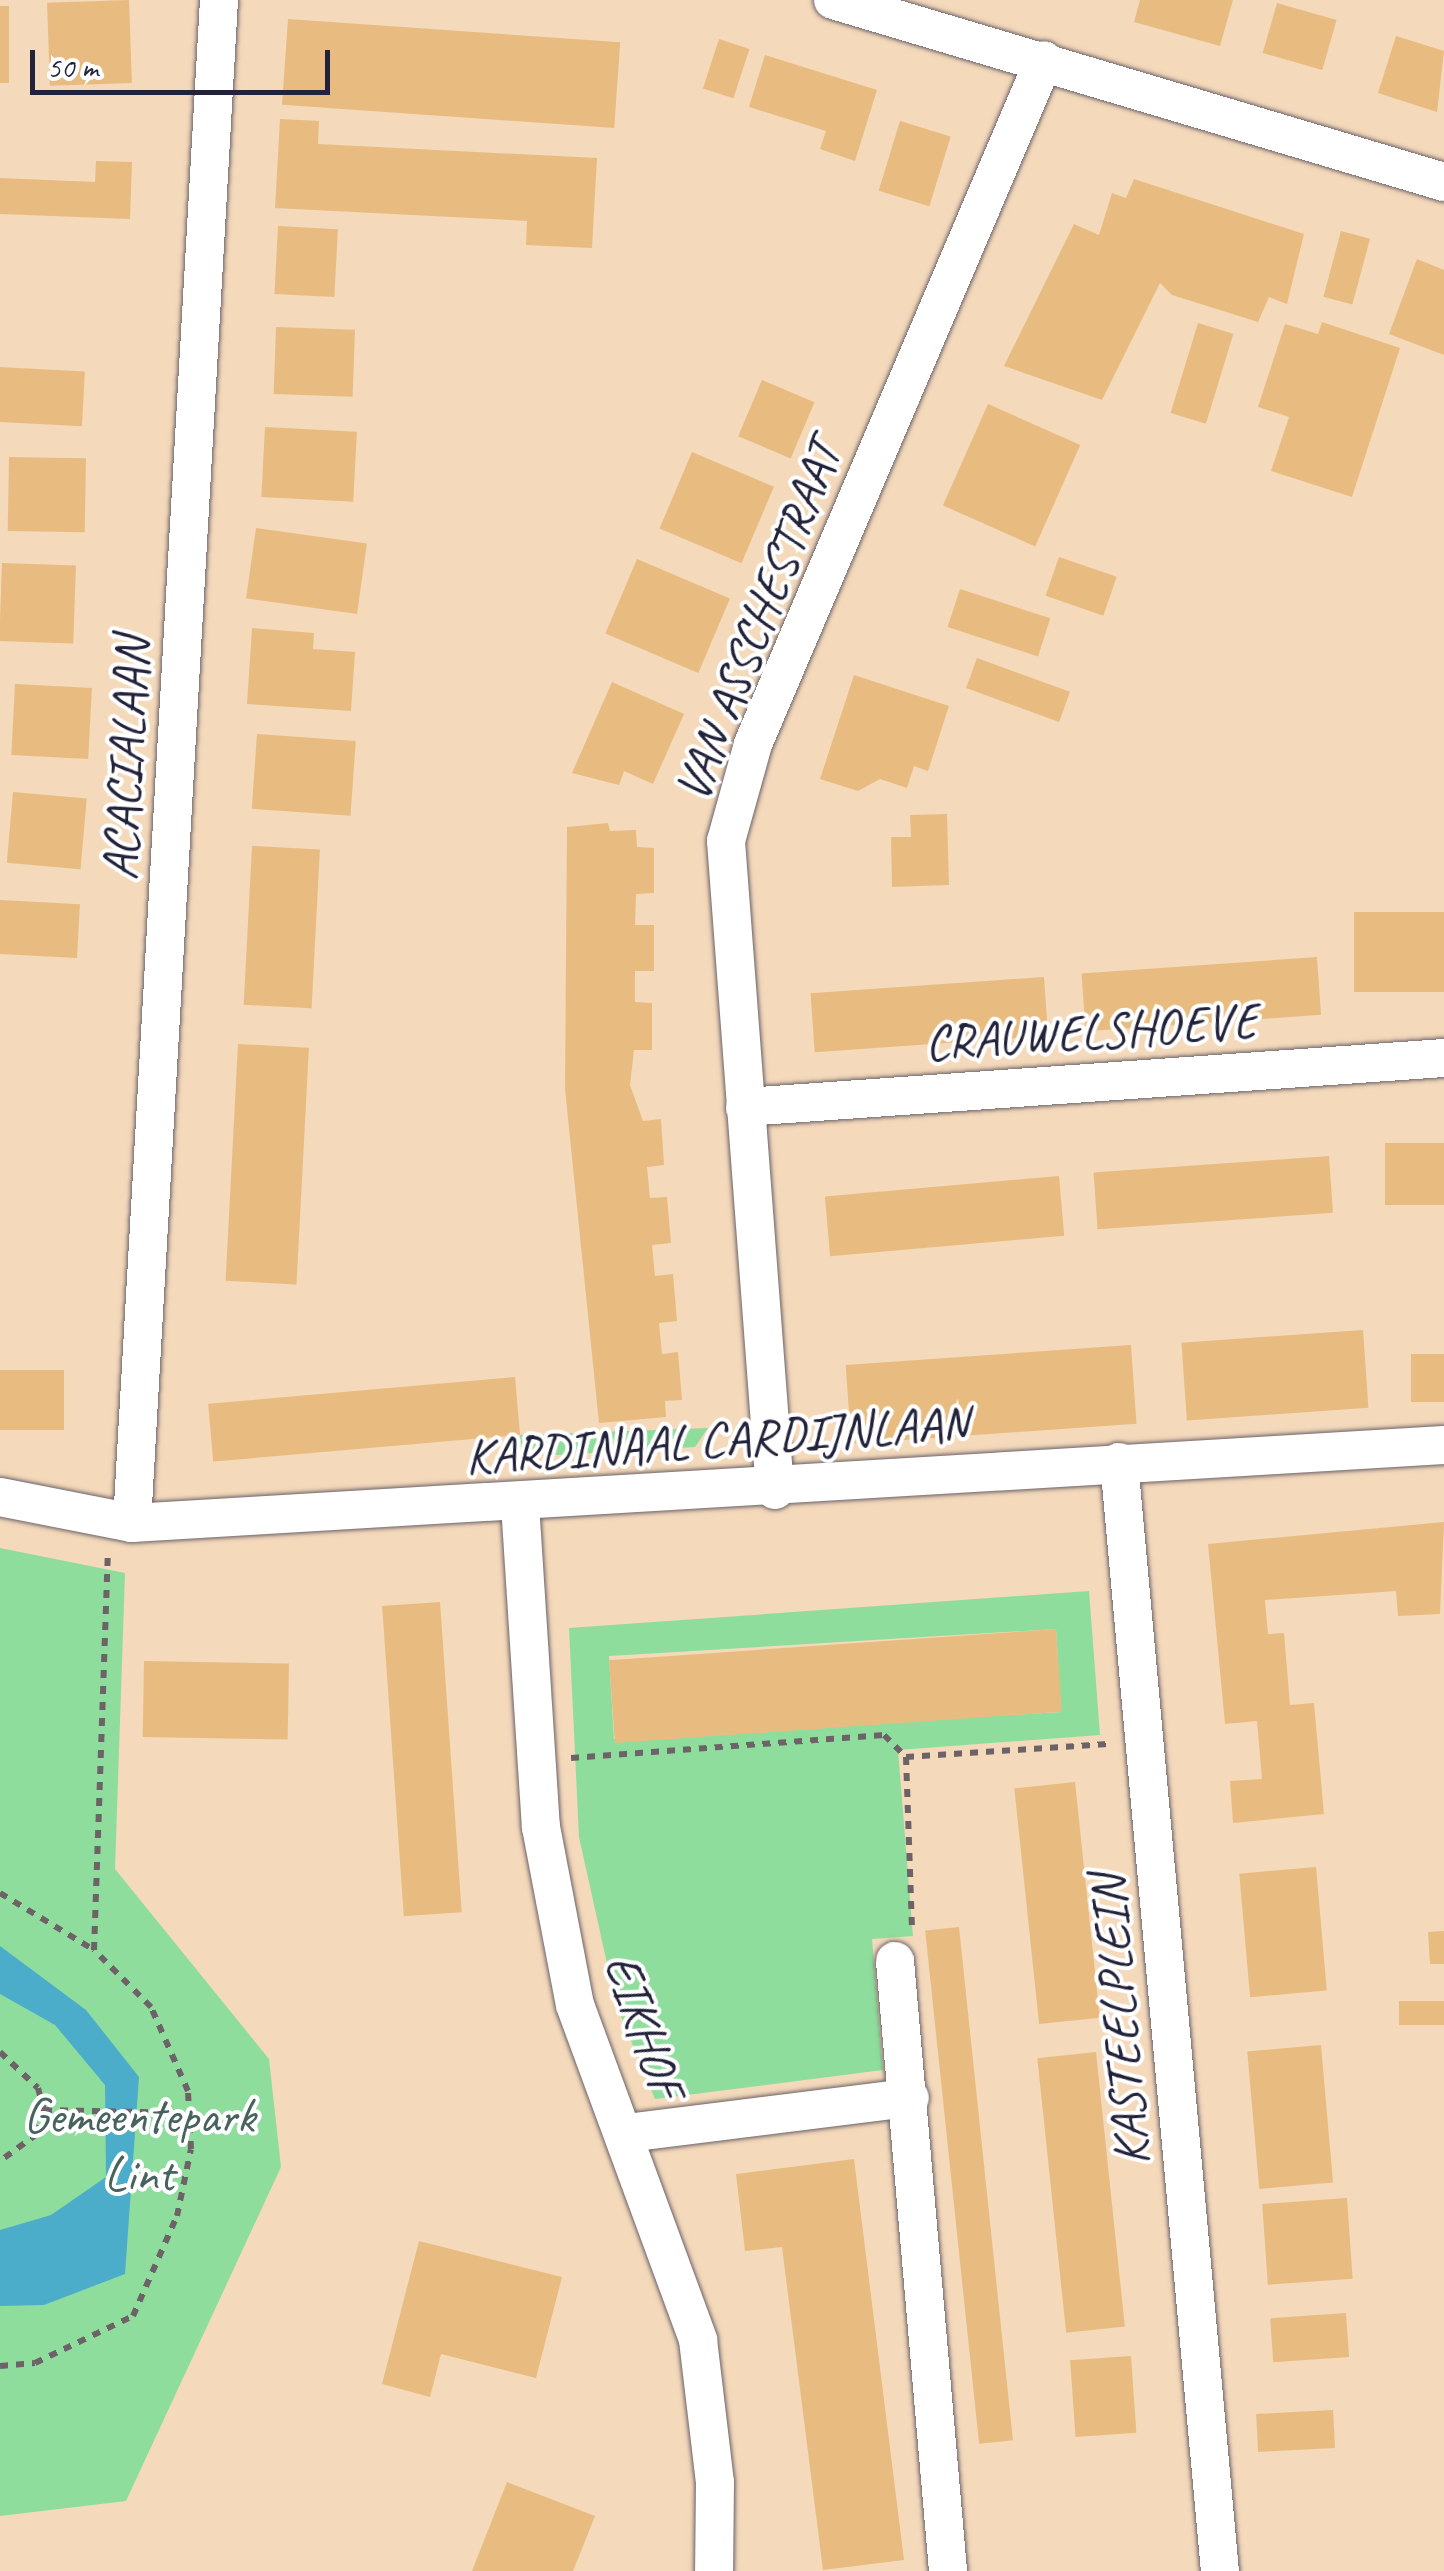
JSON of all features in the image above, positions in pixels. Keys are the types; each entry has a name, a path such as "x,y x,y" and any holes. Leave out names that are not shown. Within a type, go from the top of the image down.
{"street":[{"name":"ACACIALAAN","path":"119,1524 219,0"},
{"path":"833,0 1444,182"},
{"name":"VAN ASSCHESTRAAT","path":"774,1490 726,840 753,744 1044,60"},
{"name":"CRAUWELSHOEVE","path":"745,1107 1444,1058"},
{"name":"KARDINAAL CARDIJNLAAN","path":"0,1497 119,1524 774,1490 1119,1462 1444,1445"},
{"name":"KASTEELPLEIN","path":"1119,1462 1220,2571"},
{"name":"EIKHOF","path":"520,1504 537,1761 576,2005 628,2133 698,2340 715,2482 714,2571"},
{"path":"895,1961 910,2098 948,2571"},
{"path":"628,2133 910,2098"}],"path":[{"path":"94,1950 119,1524"},
{"path":"537,1761 884,1735 906,1757 913,1950 895,1961"},
{"path":"906,1757 1144,1742"},
{"path":"0,1894 94,1950 151,2006 191,2113 177,2216 133,2316 35,2363 0,2366"},
{"path":"0,2052 38,2088 44,2110 37,2134 0,2161"},
{"path":"44,2110 150,2107 191,2113"}],"green space":[{"path":"708,1428 695,1447 522,1457 520,1435"},
{"name":"Gemeentepark Lint","path":"0,1548 125,1573 115,1869 269,2059 281,2167 126,2501 0,2516"},
{"path":"1089,1591 1100,1735 898,1750 913,1936 872,1939 883,2070 655,2099 616,2004 579,1837 569,1628","holes":["1056,1629 1061,1712 614,1739 609,1656"]}],"water":[{"path":"0,1946 86,2010 139,2077 125,2274 44,2305 0,2306 0,2230 51,2215 106,2177 105,2085 55,2025 0,1994"}],"building":[{"path":"129,0 132,83 50,86 47,3"},
{"path":"1140,0 1233,0 1220,46 1134,22"},
{"path":"1277,3 1337,20 1322,70 1263,53"},
{"path":"0,6 9,6 9,83 0,83"},
{"path":"288,19 620,42 614,128 282,105"},
{"path":"1396,36 1444,51 1437,112 1378,93"},
{"path":"719,39 749,49 733,98 703,88"},
{"path":"765,55 877,90 855,161 820,149 826,131 749,107"},
{"path":"280,119 319,121 318,144 597,158 592,248 526,245 527,221 275,208"},
{"path":"900,121 951,136 929,206 879,191"},
{"path":"96,161 132,162 130,219 0,214 0,178 95,182"},
{"path":"1134,179 1304,234 1287,304 1269,297 1258,322 1172,295 1160,283 1102,400 1004,366 1074,224 1099,235 1112,193 1126,198"},
{"path":"278,226 338,229 334,297 274,294"},
{"path":"1341,231 1370,239 1352,304 1323,297"},
{"path":"1417,259 1444,270 1444,355 1389,334"},
{"path":"1322,322 1400,348 1352,497 1271,471 1289,417 1258,407 1285,324 1318,334"},
{"path":"1198,323 1233,334 1206,424 1171,413"},
{"path":"276,327 355,330 353,397 274,394"},
{"path":"0,367 85,371 82,426 0,422"},
{"path":"762,380 814,402 791,458 738,436"},
{"path":"988,404 1080,445 1035,546 943,505"},
{"path":"265,427 357,432 353,502 261,497"},
{"path":"692,452 774,487 741,563 660,528"},
{"path":"9,457 86,458 85,532 8,531"},
{"path":"256,528 367,544 357,614 246,598"},
{"path":"1059,557 1117,577 1103,616 1046,596"},
{"path":"637,559 730,598 698,673 605,634"},
{"path":"2,563 76,566 73,644 0,641"},
{"path":"960,589 1050,618 1038,656 948,627"},
{"path":"252,628 314,633 313,649 355,652 351,711 247,704"},
{"path":"977,658 1070,692 1059,722 966,688"},
{"path":"854,675 949,706 928,771 914,766 907,788 880,779 858,791 820,779"},
{"path":"612,682 684,714 653,784 624,771 619,785 572,773"},
{"path":"15,684 92,688 88,759 11,755"},
{"path":"257,734 356,741 351,816 252,809"},
{"path":"13,792 87,798 81,869 7,863"},
{"path":"947,814 949,885 892,887 891,837 911,837 910,815"},
{"path":"608,823 610,831 636,830 637,847 654,848 654,893 636,894 635,925 654,925 654,971 635,971 635,1002 652,1003 652,1050 634,1050 630,1085 643,1121 661,1119 664,1165 647,1167 650,1198 667,1197 671,1243 652,1245 655,1276 673,1274 677,1321 659,1323 662,1354 678,1352 682,1400 665,1401 666,1417 599,1423 565,1089 567,827"},
{"path":"252,846 320,850 312,1008 244,1005"},
{"path":"0,900 80,904 77,958 0,954"},
{"path":"1354,912 1444,912 1444,992 1354,992"},
{"path":"1317,957 1321,1015 1086,1031 1082,973"},
{"path":"1044,977 1048,1036 815,1052 811,993"},
{"path":"238,1044 309,1048 296,1284 226,1281"},
{"path":"1385,1143 1444,1143 1444,1205 1385,1205"},
{"path":"1329,1156 1333,1213 1098,1229 1094,1172"},
{"path":"1059,1176 1064,1236 830,1256 825,1196"},
{"path":"1363,1330 1368,1408 1187,1421 1181,1343"},
{"path":"1131,1345 1137,1424 851,1444 846,1365"},
{"path":"1411,1354 1444,1354 1444,1402 1411,1402"},
{"path":"0,1370 64,1370 64,1430 0,1430"},
{"path":"515,1377 520,1435 213,1462 208,1404"},
{"path":"1444,1522 1440,1614 1398,1616 1396,1591 1265,1600 1268,1634 1284,1633 1290,1705 1314,1703 1324,1814 1233,1823 1230,1781 1262,1779 1257,1721 1225,1724 1208,1544"},
{"path":"440,1602 462,1912 404,1916 382,1606"},
{"path":"1056,1629 1062,1712 615,1743 609,1660"},
{"path":"144,1661 289,1664 288,1740 143,1737"},
{"path":"1075,1782 1100,2018 1039,2024 1014,1788"},
{"path":"1316,1867 1327,1991 1250,1997 1239,1874"},
{"path":"959,1927 1013,2440 979,2444 925,1931"},
{"path":"1444,1931 1444,1964 1430,1964 1428,1932"},
{"path":"1399,2001 1444,2001 1444,2025 1399,2025"},
{"path":"1321,2045 1333,2182 1259,2189 1247,2051"},
{"path":"1096,2052 1125,2326 1066,2333 1037,2058"},
{"path":"854,2159 904,2560 823,2570 782,2247 745,2251 736,2174"},
{"path":"1347,2198 1353,2279 1268,2285 1262,2204"},
{"path":"419,2241 562,2277 536,2378 441,2354 430,2397 382,2384"},
{"path":"1346,2313 1349,2357 1273,2362 1270,2318"},
{"path":"1131,2356 1136,2433 1076,2437 1070,2360"},
{"path":"1333,2410 1335,2448 1258,2452 1256,2414"},
{"path":"507,2482 595,2516 573,2571 472,2571"}]}
